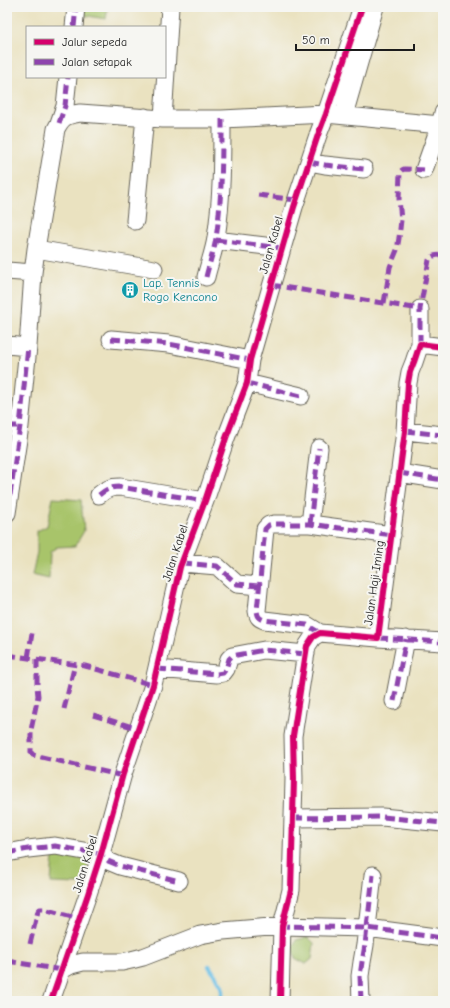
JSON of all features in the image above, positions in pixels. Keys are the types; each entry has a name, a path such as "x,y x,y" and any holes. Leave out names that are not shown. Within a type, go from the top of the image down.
{"street":[{"path":"74,26 76,7"},
{"path":"166,70 170,7"},
{"name":"Jalan Kabel","path":"51,1001 101,854 123,774 153,685 180,567 247,383 250,360 294,207 362,7"},
{"path":"344,115 375,7"},
{"path":"7,513 13,426 28,347 36,250 56,129 65,106 68,78"},
{"path":"163,118 166,78"},
{"path":"59,123 63,118 70,114 80,113 163,118 222,119 326,114 441,119 424,170"},
{"path":"135,221 145,117"},
{"path":"206,277 216,240 222,166 222,119"},
{"path":"309,162 364,169"},
{"path":"216,240 282,248"},
{"path":"36,250 154,269"},
{"path":"7,271 33,274"},
{"name":"Jalan Haji Iming","path":"320,633 378,638 405,431 408,383 410,372 420,344 420,309"},
{"path":"111,339 169,344 250,360"},
{"path":"420,344 443,347"},
{"path":"7,345 28,347"},
{"path":"247,383 301,396"},
{"path":"405,431 443,435"},
{"path":"310,524 319,448"},
{"path":"399,473 443,480"},
{"path":"99,495 112,487 120,487 205,501"},
{"path":"280,1001 282,926 291,890 294,779 293,736 307,646 313,637 320,633 307,625 264,620 260,618 257,612 265,529 269,525 274,524 310,524 392,535"},
{"path":"182,564 217,566 237,584 259,586"},
{"path":"378,638 443,642"},
{"path":"394,701 406,639"},
{"path":"157,669 217,674 223,673 229,659 232,656 264,650 306,654"},
{"path":"293,818 382,817 443,823"},
{"path":"7,853 54,846 101,854 108,861 120,866 179,881"},
{"path":"361,1001 360,976 373,875"},
{"path":"62,970 72,965 84,962 122,962 143,957 210,932 282,926 367,928 443,938"}],"green space":[{"path":"78,7 108,7 106,19 77,14"},
{"path":"53,498 81,500 84,531 75,546 57,547 50,552 49,579 32,575 37,552 37,531 47,526"},
{"path":"53,856 77,856 90,858 82,884 51,883"},
{"path":"308,937 314,943 312,959 306,964 295,958 292,948 296,940"}],"waterway":[{"path":"209,966 222,986 222,1001"}],"marked path":[{"path":"74,26 76,7"},
{"path":"59,123 65,106 68,78"},
{"path":"206,277 215,243 218,223 221,179 222,119"},
{"path":"309,162 364,169"},
{"path":"384,303 390,267 397,250 399,238 401,220 399,199 400,172 404,169 424,170"},
{"path":"258,195 296,200"},
{"path":"216,240 282,248"},
{"path":"420,344 420,309 429,260 433,256 443,255"},
{"path":"271,285 420,309"},
{"path":"111,339 169,344 250,360"},
{"path":"10,495 20,426 28,347"},
{"path":"247,383 301,396"},
{"path":"7,426 20,426"},
{"path":"405,431 443,435"},
{"path":"310,524 319,448"},
{"path":"399,473 443,480"},
{"path":"99,495 114,487 120,487 205,501"},
{"path":"7,513 9,497"},
{"path":"320,633 307,625 264,620 258,616 257,611 265,529 269,525 274,524 310,524 392,535"},
{"path":"182,563 217,566 237,584 259,586"},
{"path":"28,658 32,633"},
{"path":"378,638 443,642"},
{"path":"394,701 406,639"},
{"path":"157,669 217,674 223,673 229,659 232,656 264,650 306,654"},
{"path":"7,655 85,666 153,685"},
{"path":"37,659 38,696 31,730 31,752 33,755 123,776"},
{"path":"64,709 75,664"},
{"path":"93,715 139,729"},
{"path":"293,818 382,817 443,823"},
{"path":"7,853 55,846 101,854 108,861 120,866 179,881"},
{"path":"361,1001 360,976 373,875"},
{"path":"30,944 38,911 40,909 79,919"},
{"path":"282,929 282,926 367,928 443,938"},
{"path":"7,961 62,970"}],"cycle path":[{"path":"51,1001 101,854 123,774 153,685 180,567 247,383 250,360 294,207 362,7"},
{"path":"280,1001 282,926 291,890 294,779 293,736 307,646 313,637 320,633 378,638 405,431 410,372 420,344 443,347"}],"place":[{"name":"Lap. Tennis Rogo Kencono","path":"130,290"}]}
